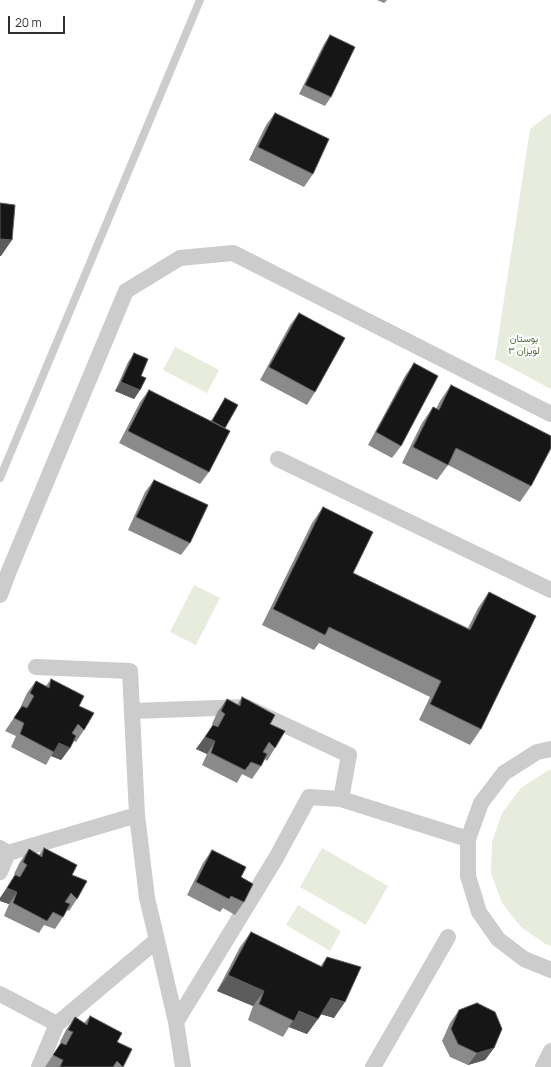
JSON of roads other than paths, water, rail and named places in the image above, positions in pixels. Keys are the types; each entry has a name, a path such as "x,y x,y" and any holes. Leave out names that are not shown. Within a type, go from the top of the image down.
{"street":[{"path":"0,595 8,571 126,291 180,258 233,253 551,414"},
{"path":"278,459 551,590"},
{"path":"36,667 130,671 137,815 146,898 176,1022 183,1067"},
{"path":"132,711 246,707 348,755 340,799"},
{"path":"551,749 537,752 504,773 481,803 468,839 468,876 479,912 498,939 524,959 551,970"},
{"path":"176,1022 276,858 309,797 340,799 468,839"},
{"path":"0,872 4,851 137,815"},
{"path":"373,1067 448,936"},
{"path":"39,1067 57,1024 157,940"},
{"path":"0,994 57,1024"},
{"path":"543,1067 551,1051"}],"lane":[{"path":"0,478 200,0"}],"park label":[{"name":"بوستان لویزان ۳","path":"524,344"}]}
